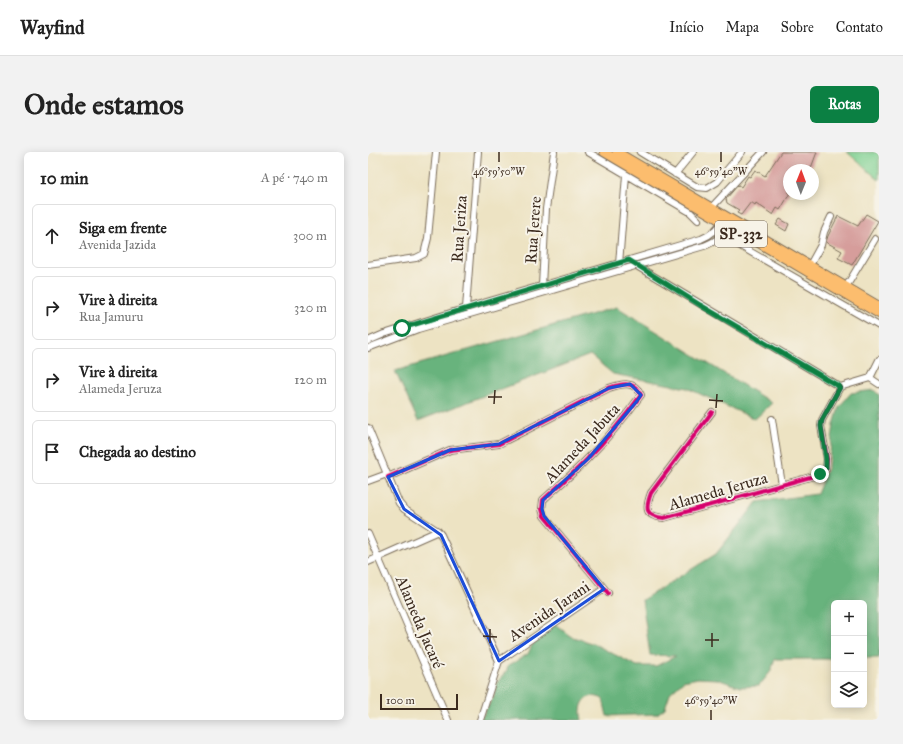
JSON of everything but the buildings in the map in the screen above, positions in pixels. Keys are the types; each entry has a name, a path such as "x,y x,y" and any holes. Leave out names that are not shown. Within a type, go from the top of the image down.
{"main road":[{"name":"SP-332","path":"604,152 732,224 810,265 879,306"},
{"name":"SP-332","path":"617,152 711,208 723,219"},
{"name":"SP-332","path":"732,224 879,314"}],"street":[{"path":"368,265 416,258 424,254 428,238 436,152"},
{"name":"Rua Jeriza","path":"468,315 463,312 466,308 478,152"},
{"name":"Rua Jerere","path":"544,293 547,288 542,286 546,209 554,152"},
{"path":"588,152 690,212 698,220"},
{"path":"640,152 698,187 707,188 713,186 742,152"},
{"path":"675,174 693,152"},
{"path":"711,208 763,152"},
{"path":"619,264 626,175"},
{"path":"810,265 821,245 824,232 832,217"},
{"path":"368,341 384,334 466,308 701,239 710,235 723,219"},
{"path":"368,348 394,337 716,242 723,236 732,224"},
{"path":"723,236 879,326"},
{"path":"846,287 875,239"},
{"path":"629,260 636,266 840,387 870,378 879,360"},
{"path":"870,378 879,384"},
{"name":"Alameda Jabuta","path":"388,475 450,450 499,444 609,388 624,383 630,384 637,388 641,394 637,401 618,426 588,459 543,500 542,509 544,516 606,591"},
{"name":"Alameda Jeruza","path":"712,412 651,493 647,504 649,514 654,517 664,518 817,475 826,468 822,420 840,387"},
{"path":"772,419 782,485"},
{"path":"368,428 399,504 404,509 438,530 445,542 499,661"},
{"path":"368,482 388,475"},
{"path":"368,562 438,530"},
{"name":"Alameda Jacaré","path":"368,534 448,720"},
{"name":"Avenida Jarani","path":"480,720 499,661 606,591"}],"highlighted area":[{"path":"630,384 641,395 637,401 588,459 543,500 542,509 544,516 604,589 499,661 441,535 404,509 388,477 450,450 499,444 609,388"}],"green space":[{"path":"847,152 879,152 879,180"},
{"path":"617,307 772,403 755,419 687,388 613,374 590,355 418,421 395,371"},
{"path":"874,390 879,395 879,658 867,658 867,600 831,600 831,659 775,659 771,671 759,686 740,687 717,679 698,678 683,681 670,693 665,708 657,714 607,716 603,699 592,697 587,698 582,705 582,720 480,720 494,696 496,684 507,670 508,666 528,654 532,645 548,629 551,621 570,636 594,644 637,666 656,666 676,656 650,655 642,600 716,554 757,502 817,494 828,466 834,425 839,407 851,393"}],"cycle path":[{"path":"388,477 450,450 499,444 609,388 627,384 635,387 641,395 622,420 583,464 543,500 542,509 544,516 608,593"},
{"path":"712,412 651,493 647,507 648,511 653,516 664,518 821,474 826,469 827,459 821,426 822,420 840,387"}],"route":[{"path":"402,328 629,260 636,266 700,305 840,387 822,420 821,426 826,468 820,474"}]}
